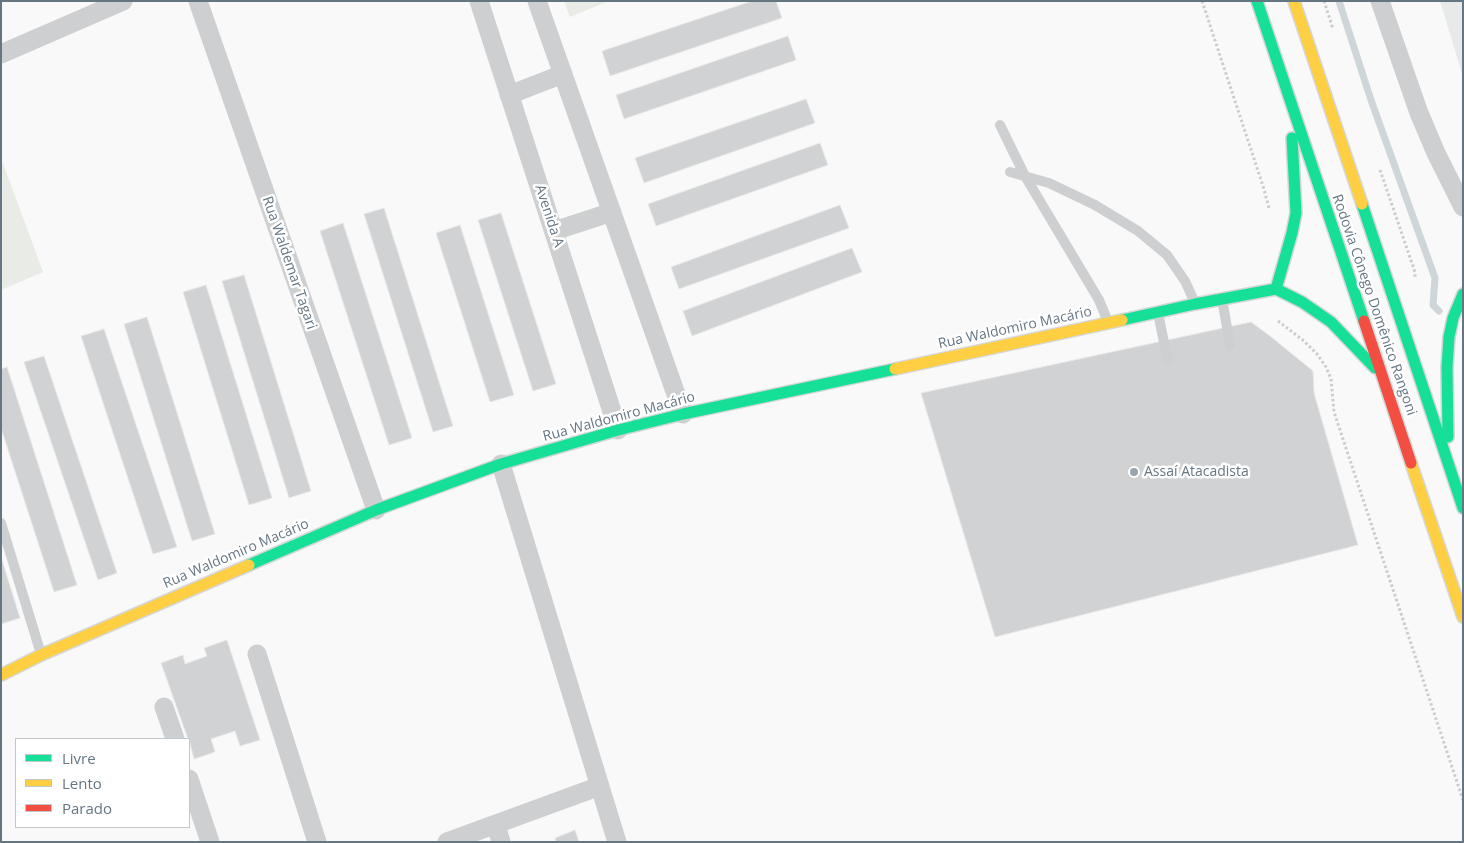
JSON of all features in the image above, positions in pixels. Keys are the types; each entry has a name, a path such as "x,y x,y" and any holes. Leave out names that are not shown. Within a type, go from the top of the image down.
{"main road":[{"name":"Rodovia Cônego Domênico Rangoni","path":"1257,1 1463,617"},
{"name":"Rodovia Cônego Domênico Rangoni","path":"1294,1 1463,508"},
{"path":"1288,96 1296,212 1276,289 1302,302 1332,322 1382,377"},
{"name":"Rua Waldomiro Macário","path":"1,675 41,655 376,510 502,464 618,430 682,414 1195,304 1276,289"},
{"path":"1449,466 1447,404 1449,337 1453,318 1463,294"}],"street":[{"path":"1,54 123,1"},
{"name":"Avenida A","path":"479,1 618,430"},
{"path":"537,1 682,414"},
{"path":"1380,1 1419,113 1436,153 1463,207"},
{"name":"Rua Waldemar Tagari","path":"200,9 376,510"},
{"path":"509,95 563,74"},
{"path":"554,231 612,212"},
{"path":"502,464 617,842"},
{"path":"257,654 316,842"},
{"path":"164,708 175,738"},
{"path":"190,782 210,842"},
{"path":"447,842 499,833 600,786"}],"lane":[{"path":"1000,125 1025,176 1099,300 1109,323"},
{"path":"1010,172 1049,182 1095,205 1138,231 1167,256 1185,282 1195,304"},
{"path":"1222,299 1230,345"},
{"path":"1158,312 1168,362"},
{"path":"1,523 41,655"}],"path":[{"path":"1202,1 1270,211"},
{"path":"1324,1 1335,36"},
{"path":"1377,162 1415,272 1415,280"},
{"path":"1276,289 1278,321 1304,341 1317,354 1332,379 1334,412 1463,800"}],"shaded area":[{"path":"564,1 609,1 570,17"},
{"path":"1440,1 1463,1 1463,77"},
{"path":"1,158 43,272 1,290"}],"building":[{"path":"752,1 776,1 782,18 610,76 602,51"},
{"path":"788,36 796,60 624,119 616,95"},
{"path":"806,99 815,123 644,183 635,158"},
{"path":"820,143 828,165 656,226 648,204"},
{"path":"840,205 849,228 679,289 671,267"},
{"path":"384,208 453,426 433,432 364,214"},
{"path":"501,213 556,384 533,391 478,220"},
{"path":"343,223 412,438 389,445 320,231"},
{"path":"460,225 514,395 490,402 436,233"},
{"path":"852,248 862,272 692,336 683,311"},
{"path":"244,275 311,491 289,498 222,281"},
{"path":"206,285 272,498 249,505 183,292"},
{"path":"147,317 215,534 192,541 124,324"},
{"path":"1251,322 1313,371 1314,393 1358,545 995,637 921,393"},
{"path":"104,329 177,547 153,554 81,336"},
{"path":"44,356 117,573 98,580 24,362"},
{"path":"7,367 77,585 54,592 1,428 1,369"},
{"path":"1,557 20,618 1,624"},
{"path":"227,640 260,740 240,746 235,731 211,739 215,752 194,759 190,738 188,738 161,663 183,655 185,664 207,656 204,648"},
{"path":"575,830 579,842 556,842 555,838"}],"waterway":[{"path":"1339,1 1371,100 1435,278 1433,305 1439,311"}],"traffic: fast":[{"path":"1257,1 1364,321"},
{"path":"1292,138 1296,213 1276,289 1302,302 1331,322 1375,368"},
{"path":"1362,204 1463,508"},
{"path":"1122,320 1276,289"},
{"path":"1448,437 1447,367 1449,337 1453,318 1463,294"},
{"path":"249,565 376,510 501,464 618,430 683,414 895,369"}],"traffic: slow":[{"path":"1294,1 1362,204"},
{"path":"895,369 1122,320"},
{"path":"1411,463 1463,617"},
{"path":"1,675 41,655 249,565"}],"traffic: jam":[{"path":"1364,321 1411,463"}],"place":[{"name":"Assaí Atacadista","path":"1134,472"}]}
